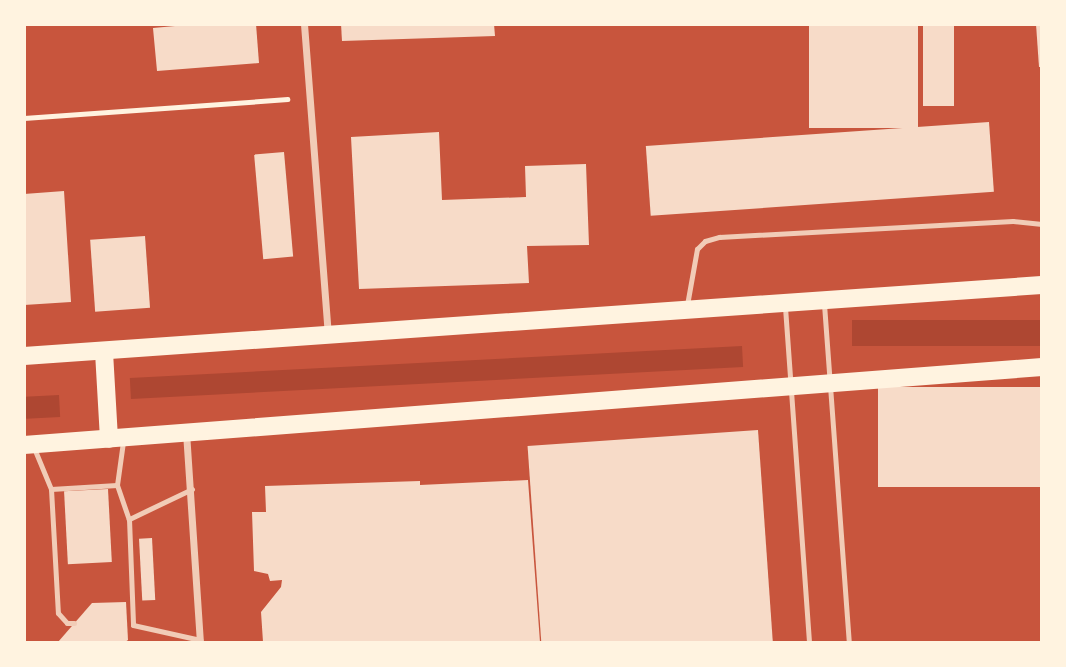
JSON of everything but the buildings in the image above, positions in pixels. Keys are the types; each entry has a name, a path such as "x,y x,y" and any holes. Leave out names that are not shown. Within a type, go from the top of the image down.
{"main road":[{"path":"24,356 1041,285"},
{"path":"104,352 116,439"},
{"path":"28,445 1041,367"}],"street":[{"path":"304,24 328,335"},
{"path":"186,432 192,489 200,641"}],"lane":[{"path":"686,310 697,249 705,241 719,237 1013,221 1041,224"},
{"path":"824,300 849,642 843,642"},
{"path":"785,304 809,642"},
{"path":"116,439 117,485 130,519 130,624 200,641"},
{"path":"28,445 51,489 58,614 67,624 74,624"},
{"path":"51,489 117,485"},
{"path":"130,519 192,489"}],"path":[{"path":"24,118 309,97"}],"shaded area":[{"path":"852,320 1041,320 1041,346 852,346"},
{"path":"742,346 743,367 131,399 130,378"},
{"path":"59,395 60,417 26,419 25,397"}]}
